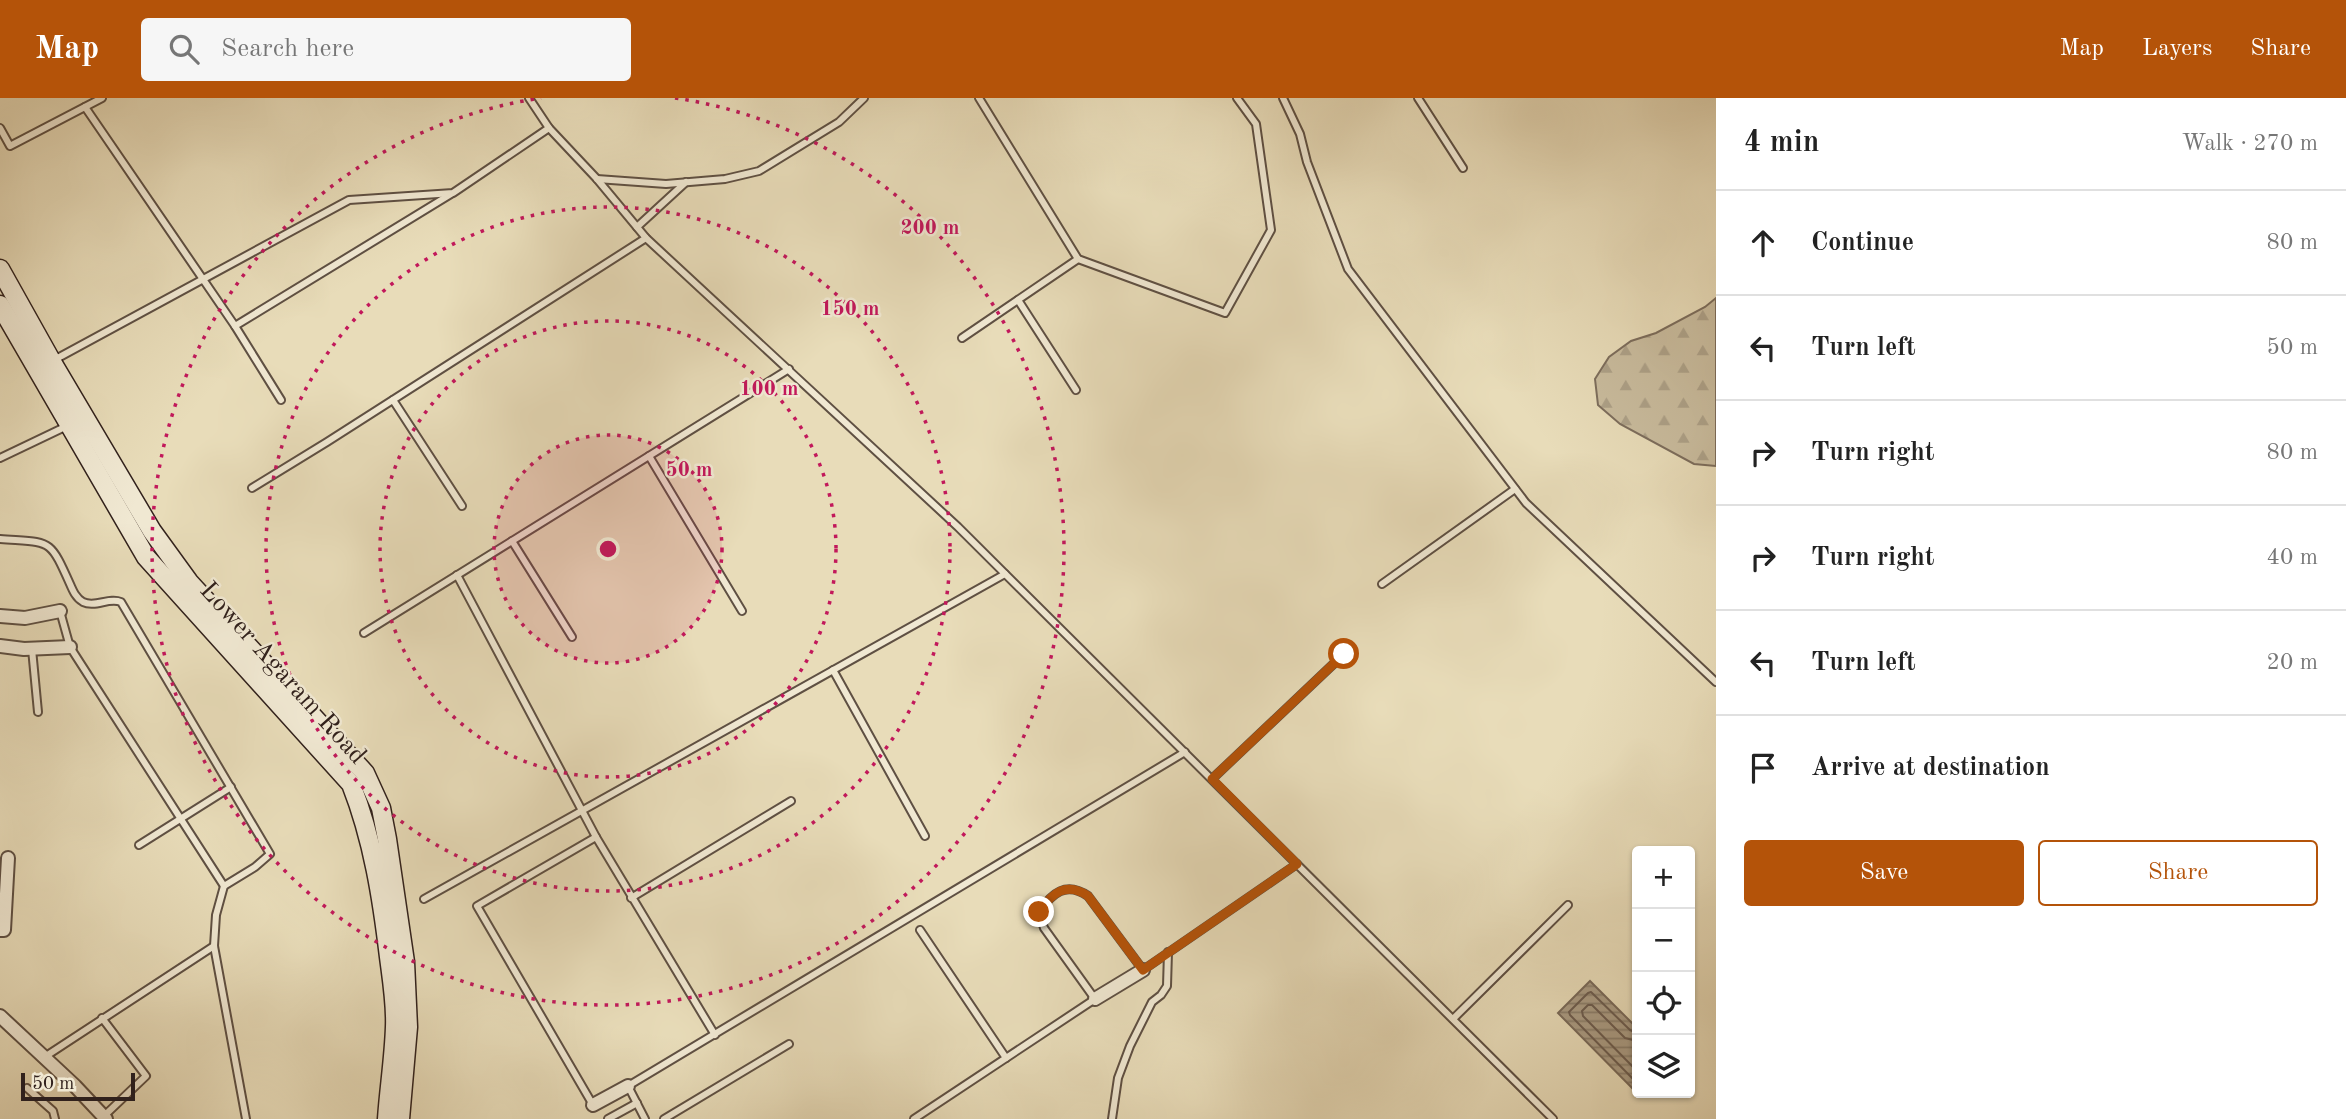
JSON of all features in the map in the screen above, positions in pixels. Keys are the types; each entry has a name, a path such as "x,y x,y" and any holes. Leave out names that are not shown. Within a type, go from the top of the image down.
{"main road":[{"name":"Lower Agaram Road","path":"0,269 69,425 146,557 351,784 372,845 390,966 395,1026 387,1119"},
{"name":"Lower Agaram Road","path":"0,305 189,582 365,773 381,808 405,962 408,1027 400,1119"}],"street":[{"path":"0,616 25,618 60,611"},
{"path":"0,646 32,649 70,647"},
{"path":"0,930 5,930 8,858"},
{"path":"1095,999 1143,970"},
{"path":"0,1016 105,1118"},
{"path":"593,1105 628,1086"}],"lane":[{"path":"0,128 10,146 102,98"},
{"path":"529,98 549,128 597,179 646,238 958,527 1553,1119"},
{"path":"597,179 666,184 724,179 759,171 839,122 864,98"},
{"path":"979,98 1078,259 1225,313 1271,230 1256,124 1237,98"},
{"path":"1283,98 1300,134 1307,162 1348,269 1516,489 1543,520 1716,682"},
{"path":"1418,98 1462,168"},
{"path":"85,107 235,326 281,400"},
{"path":"235,326 453,193 549,128"},
{"path":"637,227 686,182"},
{"path":"44,366 349,200 453,193"},
{"path":"252,488 646,238"},
{"path":"961,338 1078,259"},
{"path":"1018,300 1076,390"},
{"path":"364,633 789,369"},
{"path":"393,400 463,506"},
{"path":"0,458 69,425"},
{"path":"649,456 742,611"},
{"path":"1382,584 1516,489"},
{"path":"0,539 50,546 75,594 84,603 113,600 121,602 270,854 255,867 224,886 216,915 214,946 246,1119"},
{"path":"512,541 572,637"},
{"path":"424,899 1005,574"},
{"path":"457,575 581,811 715,1035"},
{"path":"60,611 70,647 224,886"},
{"path":"32,649 38,712"},
{"path":"1212,779 1344,654"},
{"path":"833,670 925,836"},
{"path":"645,1119 628,1086 1185,752"},
{"path":"139,845 231,787"},
{"path":"631,898 791,801"},
{"path":"593,1105 477,906 596,837"},
{"path":"914,1119 1095,999 1044,928 1039,912 1055,892 1068,888 1088,896 1143,970 1297,864"},
{"path":"1453,1019 1569,905"},
{"path":"920,930 1006,1058"},
{"path":"43,1058 214,946"},
{"path":"1112,1119 1118,1077 1130,1046 1152,1002 1167,986 1168,952"},
{"path":"102,1018 146,1076 105,1118"},
{"path":"664,1119 789,1044"},
{"path":"27,1088 53,1111 55,1119"},
{"path":"608,1119 637,1103"}],"green space":[{"path":"1716,298 1716,466 1694,464 1620,424 1598,405 1595,379 1609,357 1631,341 1656,333 1705,307"}],"water":[{"path":"1590,981 1632,1023 1632,1088 1558,1013"}],"route":[{"path":"1039,912 1055,892 1068,888 1080,891 1088,896 1143,970 1297,864 1212,779 1344,654"}]}
